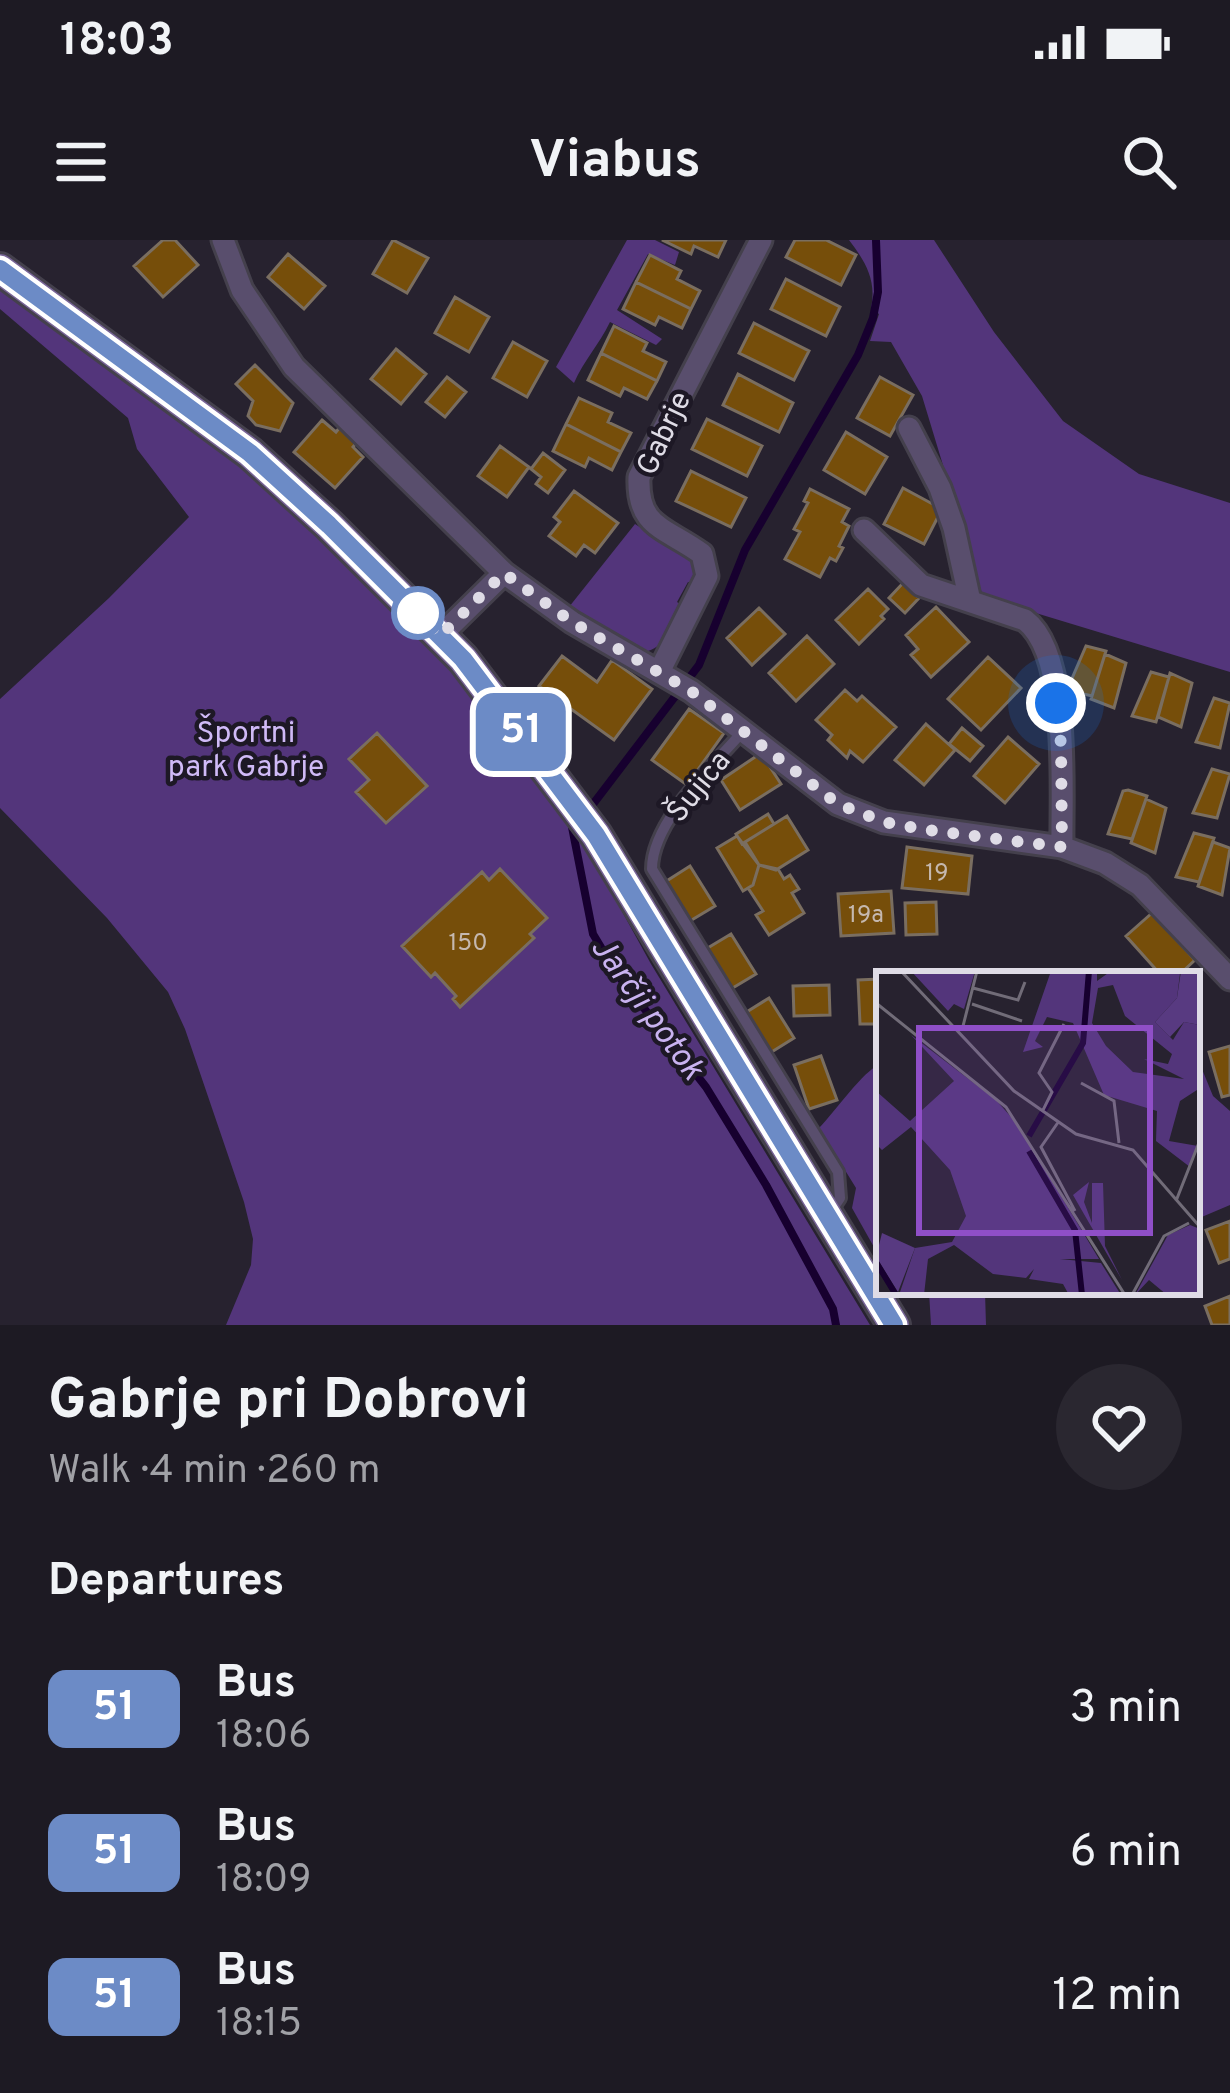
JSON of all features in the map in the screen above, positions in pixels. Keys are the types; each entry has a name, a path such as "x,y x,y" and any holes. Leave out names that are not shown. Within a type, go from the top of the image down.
{"street":[{"name":"Gabrje","path":"676,682 707,576 702,554 644,516 638,500 639,477 761,240"},
{"name":"Šujica","path":"228,242 242,290 294,368 504,573 572,622 676,682 838,804 884,822 1062,847 1105,862 1140,885 1230,979"},
{"path":"0,269 250,453 463,659 596,835 894,1325"},
{"path":"909,428 947,508 970,601"},
{"path":"864,530 921,585 1025,620 1036,628 1050,662 1061,744 1062,847"},
{"path":"440,636 504,573"}],"lane":[{"name":"Šujica","path":"744,730 661,832 652,868 656,882 838,1172 840,1198 827,1217"}],"green space":[{"path":"627,240 655,240 679,252 675,265 648,254 617,310 662,339 656,345 610,322 574,383 556,367"},
{"path":"849,240 934,240 994,332 1063,421 1139,474 1230,503 1230,672 983,597 922,396 891,342 870,341 879,314 871,308 868,271"},
{"name":"Športni park Gabrje","path":"0,285 227,451 353,566 462,677 576,828 651,964 870,1325 226,1325 251,1265 253,1239 185,1029 168,992 107,918 0,808 0,699 189,517 137,449 128,418 0,309"},
{"path":"635,524 693,561 695,584 688,582 677,602 683,606 668,635 643,652 569,607"},
{"path":"1200,1064 1213,1096 1230,1111 1230,1205 1200,1218"},
{"path":"876,1067 876,1251 852,1208 856,1188 819,1128"},
{"path":"929,1295 985,1295 986,1325 931,1325"}],"building":[{"path":"163,240 175,240 198,265 163,297 134,266"},
{"path":"393,240 428,258 407,293 373,274"},
{"path":"662,240 726,240 718,257 694,246 691,254"},
{"path":"795,240 826,240 856,255 841,285 786,257"},
{"path":"288,254 325,286 304,309 268,277"},
{"path":"650,255 681,271 677,279 700,291 691,309 636,282"},
{"path":"786,279 840,307 826,336 771,309"},
{"path":"636,282 691,309 682,328 659,317 655,325 623,309"},
{"path":"455,297 489,317 469,352 435,333"},
{"path":"754,323 809,351 794,380 739,353"},
{"path":"614,326 647,343 643,351 666,362 657,381 601,353"},
{"path":"513,342 547,361 527,397 493,378"},
{"path":"396,349 426,374 401,404 371,379"},
{"path":"601,353 657,381 647,399 624,388 620,396 588,380"},
{"path":"255,365 293,403 280,431 256,425 248,416 253,401 236,384"},
{"path":"738,374 793,403 779,432 723,405"},
{"path":"447,377 466,392 445,417 426,402"},
{"path":"880,377 913,395 890,436 857,418"},
{"path":"579,398 612,413 608,422 631,433 621,452 566,424"},
{"path":"707,419 762,446 747,476 692,449"},
{"path":"322,420 336,432 340,427 357,442 353,447 363,457 335,488 294,452"},
{"path":"566,424 621,452 612,470 589,458 585,467 553,451"},
{"path":"846,432 887,457 865,494 824,470"},
{"path":"500,446 529,467 507,497 478,476"},
{"path":"543,453 565,470 548,493 536,484 541,477 531,469"},
{"path":"691,471 746,498 731,527 676,501"},
{"path":"903,488 942,509 924,544 884,524"},
{"path":"810,489 849,509 842,522 849,526 839,546 843,548 836,561 830,558 820,577 785,559 800,532 794,529"},
{"path":"574,491 618,523 595,553 584,545 576,556 549,536 560,522 554,517"},
{"path":"903,583 919,598 905,613 889,598"},
{"path":"868,589 888,609 859,644 836,620"},
{"path":"936,607 969,642 931,677 911,655 918,649 906,635"},
{"path":"759,608 785,634 752,665 727,638"},
{"path":"807,636 834,664 796,701 769,673"},
{"path":"1086,646 1106,651 1092,696 1067,690"},
{"path":"1105,654 1126,663 1114,708 1091,699"},
{"path":"562,656 597,682 612,660 652,689 614,740 539,686"},
{"path":"988,657 1021,688 981,730 948,699"},
{"path":"1151,672 1169,677 1156,722 1132,716"},
{"path":"1170,673 1192,683 1181,727 1158,717"},
{"path":"845,690 857,701 862,696 896,727 863,762 850,751 847,758 816,720"},
{"path":"1214,698 1230,703 1220,748 1196,742"},
{"path":"689,709 724,733 687,785 652,760"},
{"path":"926,724 955,750 924,785 895,760"},
{"path":"962,728 983,746 970,761 949,744"},
{"path":"377,733 427,786 386,823 356,792 369,780 349,759"},
{"path":"1008,737 1039,764 1005,803 974,776"},
{"path":"761,753 781,784 740,810 721,780"},
{"path":"1212,769 1230,774 1217,818 1193,813"},
{"path":"1123,791 1147,796 1132,839 1108,834"},
{"path":"1146,799 1166,808 1155,853 1131,843"},
{"path":"768,814 774,824 742,844 736,834"},
{"path":"787,816 808,850 776,870 759,865 745,842"},
{"path":"1194,833 1214,838 1199,882 1176,877"},
{"path":"737,836 759,865 753,885 743,891 717,848"},
{"path":"1213,842 1230,848 1222,895 1198,886"},
{"path":"907,847 972,856 968,894 902,888"},
{"path":"759,865 778,869 784,879 790,875 799,889 792,893 804,913 769,935 756,915 763,911 748,888"},
{"path":"690,866 715,906 690,921 665,882"},
{"path":"500,869 547,918 530,934 534,938 460,1007 435,973 431,977 402,946 482,872 489,880"},
{"path":"891,891 894,933 841,936 838,894"},
{"path":"936,902 937,934 906,935 905,903"},
{"path":"1152,913 1195,960 1183,971 1157,971 1126,936"},
{"path":"731,934 756,974 731,989 706,949"},
{"path":"876,979 876,1024 860,1024 858,980"},
{"path":"829,985 830,1015 794,1016 793,986"},
{"path":"769,998 794,1038 770,1053 745,1013"},
{"path":"1230,1046 1230,1095 1222,1097 1209,1052"},
{"path":"821,1056 837,1100 809,1109 794,1065"},
{"path":"1230,1221 1230,1259 1219,1263 1206,1230"},
{"path":"1230,1296 1230,1325 1212,1325 1205,1306"}],"waterway":[{"name":"Jarčji potok","path":"587,812 699,665 745,550 858,355 878,292 876,240"},
{"name":"Jarčji potok","path":"577,822 572,827 593,934 617,974 706,1087 766,1185 833,1309 836,1325"}],"bus line":[{"name":"51","path":"0,269 250,453 463,659 596,835 894,1325"}],"route":[{"path":"418,613 440,636 504,573 572,622 691,691 838,804 884,822 1062,847 1056,703"}]}
